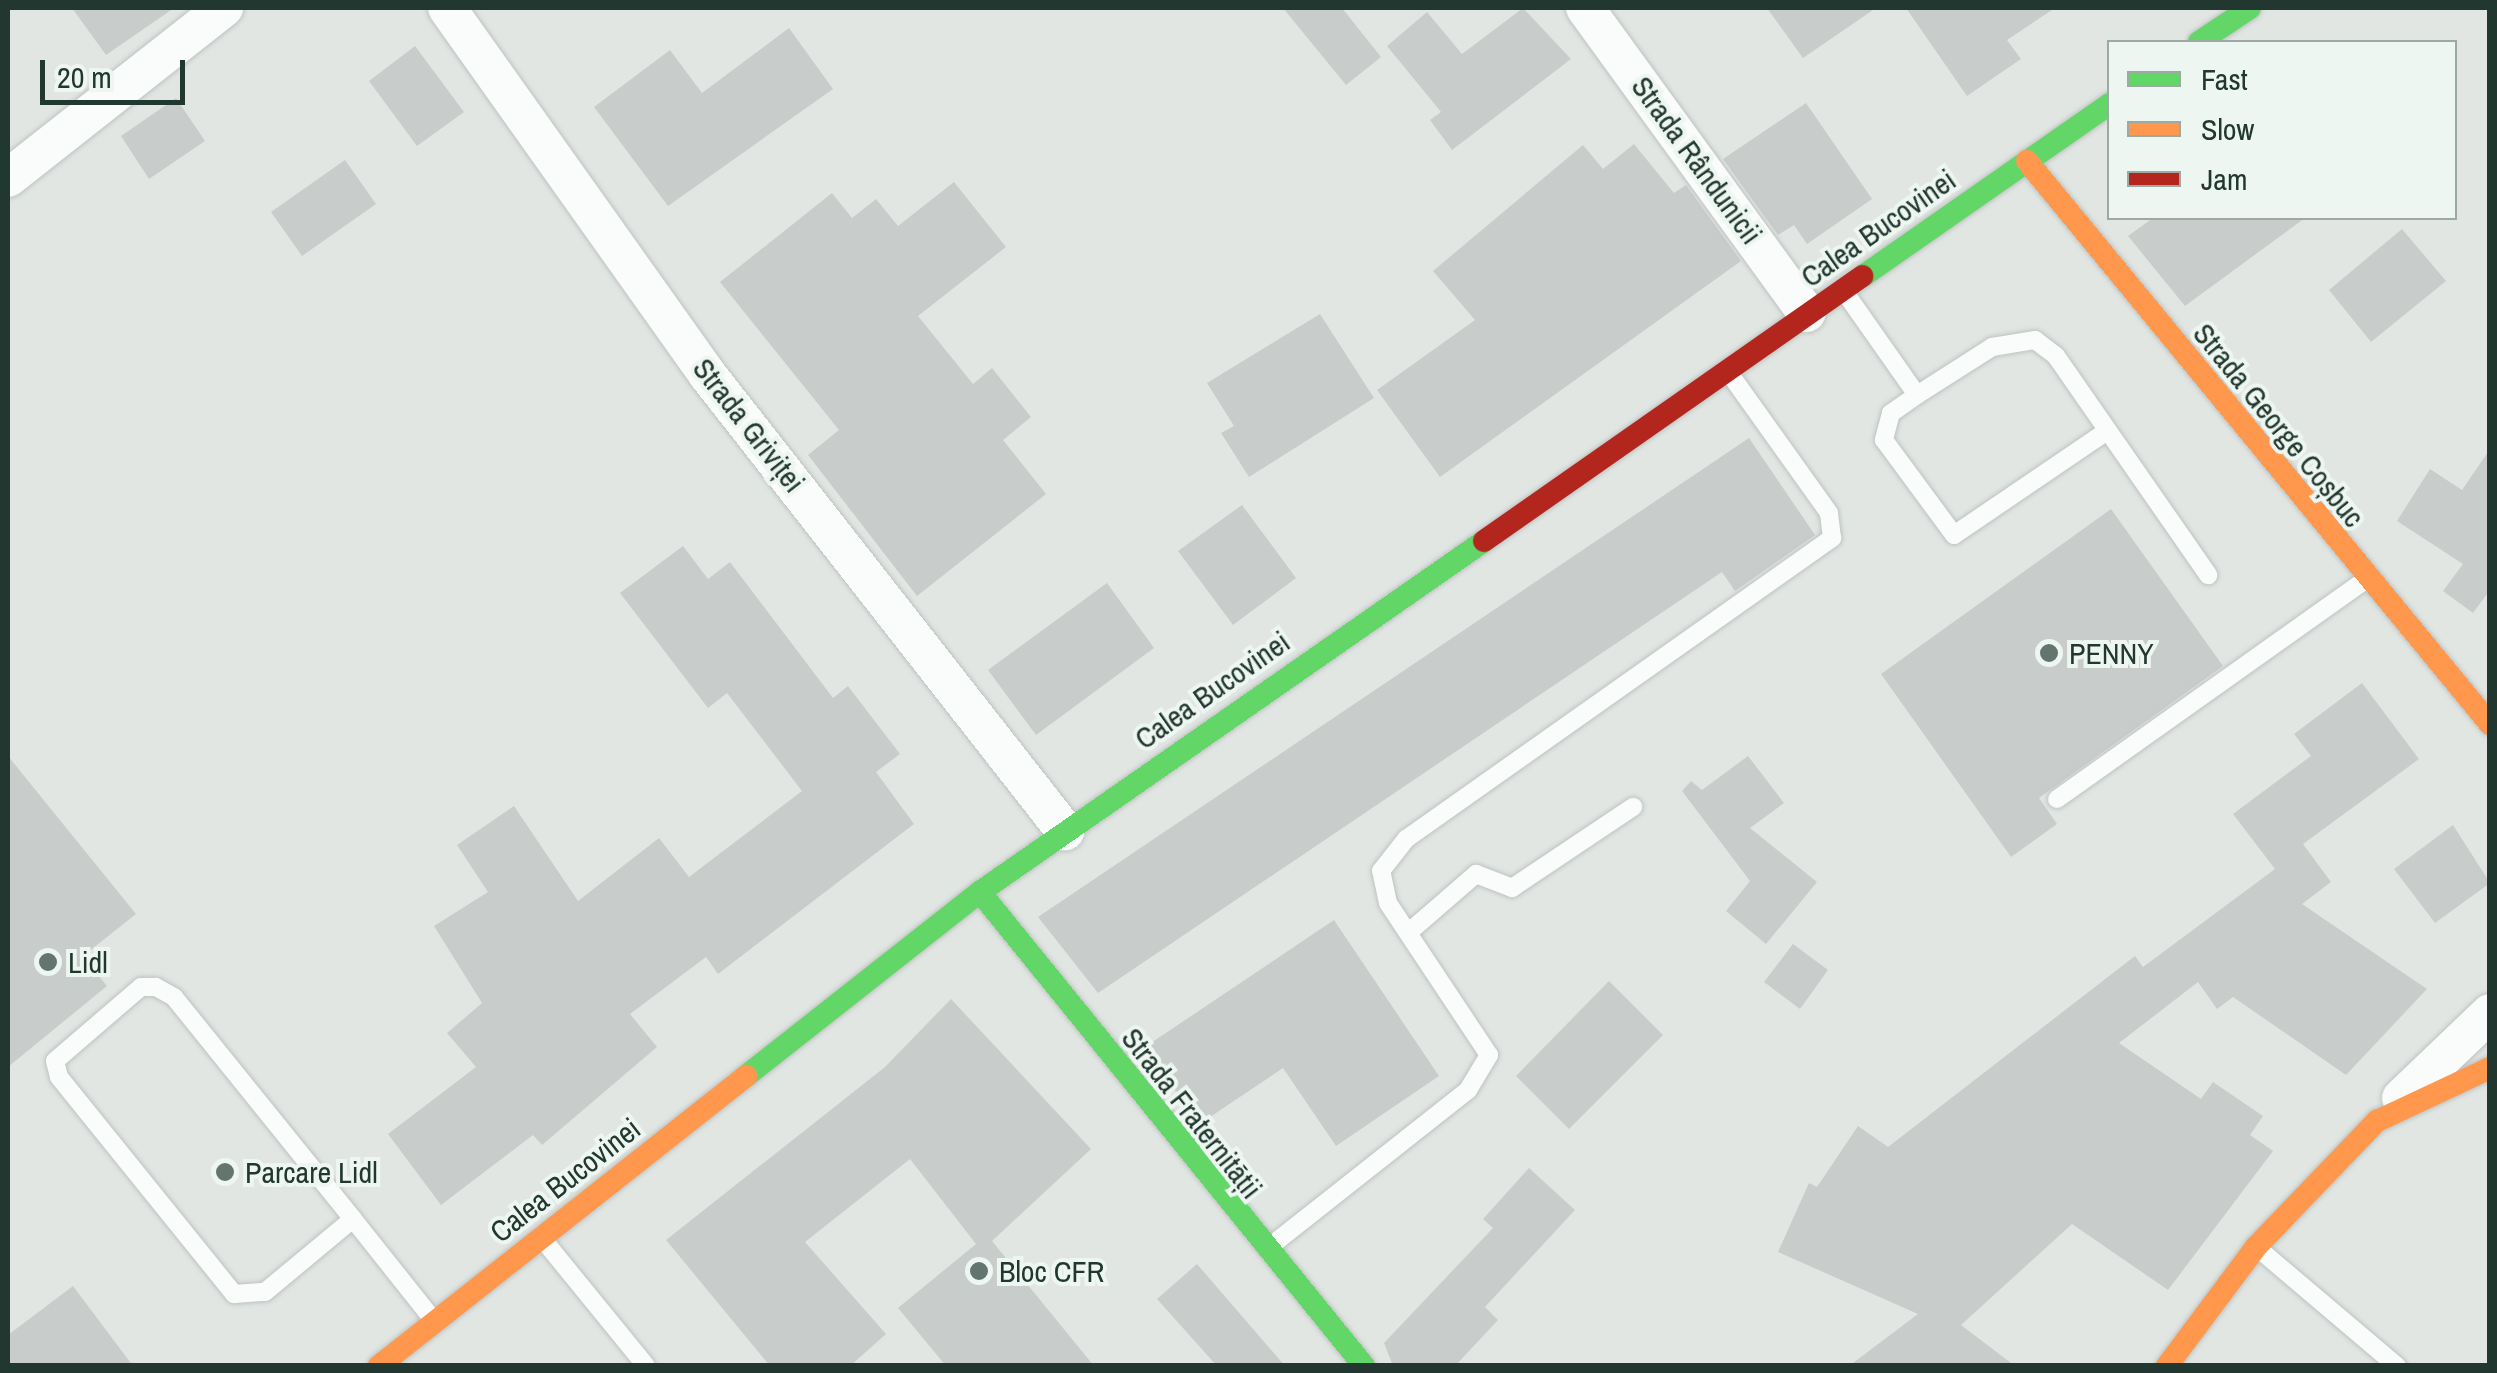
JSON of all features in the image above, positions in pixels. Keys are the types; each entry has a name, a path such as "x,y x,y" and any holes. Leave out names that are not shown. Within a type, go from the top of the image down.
{"main road":[{"path":"2203,40 2250,8"},
{"name":"Calea Bucovinei","path":"379,1366 980,892 1726,368 2107,106"},
{"name":"Strada George Coșbuc","path":"2027,161 2365,580 2490,724"},
{"name":"Strada Fraternității","path":"980,892 1264,1251 1364,1366"},
{"path":"2174,1360 2256,1247 2377,1121 2490,1068"}],"street":[{"path":"8,178 224,8"},
{"name":"Strada Griviței","path":"446,8 707,374 1065,831"},
{"name":"Strada Rândunicii","path":"1585,8 1807,314"},
{"path":"2377,1121 2490,1013"}],"lane":[{"path":"1843,290 1917,394"},
{"path":"2107,430 1954,535 1884,440 1892,414 1917,394 1992,347 2036,340 2056,356 2208,575"},
{"path":"1264,1251 1468,1090 1489,1054 1388,904 1381,871 1406,839 1832,538 1829,513 1726,368"},
{"path":"2057,799 2365,580"},
{"path":"1408,932 1476,874 1512,888 1633,807"},
{"path":"353,1219 266,1292 234,1294 59,1077 56,1060 141,987 156,987 174,996 353,1219 434,1322"},
{"path":"540,1236 646,1366"},
{"path":"2256,1247 2396,1366"}],"building":[{"path":"72,8 174,8 106,55"},
{"path":"1283,8 1342,8 1381,57 1346,85"},
{"path":"1523,8 1571,59 1452,150 1430,120 1441,112 1387,46 1427,12 1462,54"},
{"path":"1767,8 1876,8 1803,58"},
{"path":"1906,8 2055,8 2007,40 2021,59 1967,96"},
{"path":"789,28 833,89 668,206 594,107 670,50 702,93"},
{"path":"415,46 464,112 417,146 369,81"},
{"path":"176,98 205,141 149,179 121,136"},
{"path":"1806,103 1872,199 1807,244 1794,225 1778,235 1723,159"},
{"path":"1634,144 1674,193 1686,185 1741,261 1440,477 1377,390 1475,320 1433,271 1583,145 1603,169"},
{"path":"345,160 376,204 302,256 271,212"},
{"path":"954,182 1006,247 918,316 973,384 992,368 1031,417 1003,440 1046,494 917,596 808,455 839,430 720,282 832,193 852,218 876,199 898,226"},
{"path":"2150,220 2302,220 2185,306 2128,236"},
{"path":"2402,229 2446,281 2371,342 2329,290"},
{"path":"1320,314 1374,398 1249,477 1221,433 1234,426 1207,383"},
{"path":"1749,438 1815,535 1735,591 1722,572 1098,993 1038,917"},
{"path":"2490,449 2490,590 2473,613 2443,591 2463,564 2397,521 2430,469 2462,490"},
{"path":"1242,505 1296,578 1233,625 1178,551"},
{"path":"2111,509 2223,666 2039,798 2057,824 2011,857 1881,674"},
{"path":"683,546 708,579 730,562 833,698 848,686 900,754 876,772 914,824 718,974 706,957 630,1014 657,1047 542,1145 533,1135 441,1205 388,1134 476,1067 447,1033 482,1003 434,926 488,892 457,845 514,806 578,901 659,838 689,877 802,791 727,693 708,708 620,593"},
{"path":"1107,583 1154,648 1036,735 988,670"},
{"path":"2362,683 2419,759 2303,844 2331,882 2302,904 2427,989 2346,1075 2233,997 2217,1009 2198,982 2119,1043 2201,1099 2213,1082 2263,1116 2250,1135 2273,1151 2168,1290 2072,1224 1961,1325 2015,1366 1849,1366 1918,1314 1778,1252 1809,1183 1817,1187 1858,1126 1888,1147 2135,956 2143,967 2275,869 2233,814 2311,756 2294,734"},
{"path":"8,756 136,914 83,956 107,986 8,1067"},
{"path":"1748,756 1784,803 1750,828 1817,882 1766,944 1726,911 1750,881 1682,791 1691,781 1702,790"},
{"path":"2453,825 2490,883 2435,923 2394,869"},
{"path":"1334,920 1439,1076 1336,1146 1283,1068 1201,1123 1142,1049"},
{"path":"1793,944 1828,970 1800,1009 1764,982"},
{"path":"1609,981 1663,1035 1569,1129 1516,1076"},
{"path":"951,999 1091,1149 992,1241 1094,1366 946,1366 898,1308 976,1244 910,1159 805,1242 886,1334 850,1366 770,1366 666,1240 885,1067"},
{"path":"1529,1168 1575,1210 1485,1307 1498,1320 1455,1366 1393,1366 1384,1343 1493,1228 1483,1219"},
{"path":"1197,1264 1285,1366 1217,1366 1157,1299"},
{"path":"73,1286 133,1366 8,1366 8,1335"}],"traffic: fast":[{"path":"2202,40 2250,8"},
{"path":"1863,276 2107,106"},
{"path":"746,1076 980,892 1484,541"},
{"path":"980,892 1364,1366"}],"traffic: slow":[{"path":"2027,161 2490,724"},
{"path":"2167,1366 2256,1247 2377,1121 2490,1068"},
{"path":"379,1366 746,1076"}],"traffic: jam":[{"path":"1484,541 1863,276"}],"place":[{"name":"PENNY","path":"2049,653"},
{"name":"Lidl","path":"48,962"},
{"name":"Parcare Lidl","path":"225,1172"},
{"name":"Bloc CFR","path":"979,1271"}]}
